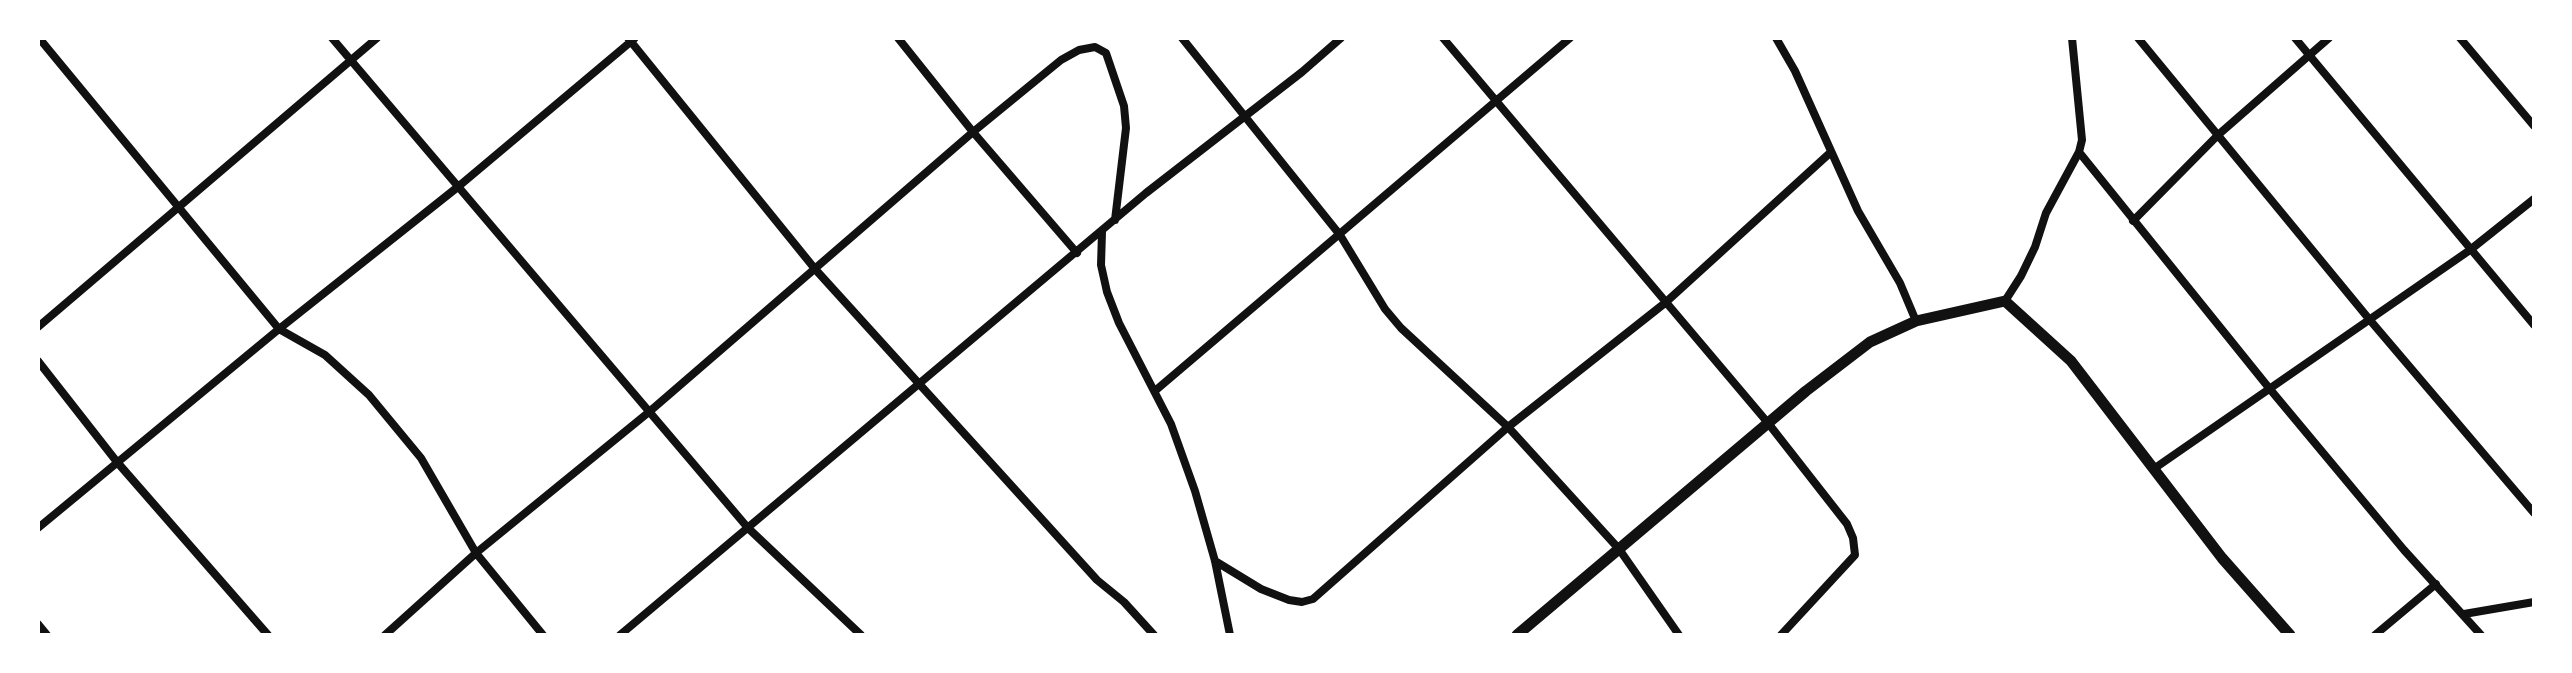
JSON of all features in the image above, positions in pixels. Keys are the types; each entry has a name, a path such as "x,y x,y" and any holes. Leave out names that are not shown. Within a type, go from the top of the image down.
{"street":[{"path":"39,38 279,329 325,355 369,395 421,458 476,553 543,635"},
{"path":"332,38 748,528 861,635"},
{"path":"38,327 377,38"},
{"path":"898,38 973,132 1077,253"},
{"path":"1182,38 1340,235 1385,309 1401,328 1508,427 1619,549 1679,635"},
{"path":"620,635 1115,220 1341,38"},
{"path":"1443,38 1768,423 1847,524 1855,555 1781,635"},
{"path":"1156,390 1570,38"},
{"path":"1776,38 1795,71 1858,211 1900,283 1916,321"},
{"path":"1517,635 1768,423 1870,342 1916,321 2005,301 2021,276 2046,213 2079,152 2082,129 2072,38"},
{"path":"2138,38 2369,319 2534,513"},
{"path":"2295,38 2534,325"},
{"path":"2133,221 2218,135 2329,38"},
{"path":"2460,38 2534,126"},
{"path":"38,528 279,329 459,186 631,39 815,269 1097,580 1124,602 1154,635"},
{"path":"385,635 476,553 649,412 973,132 1061,60 1079,50 1095,47 1106,53 1124,106 1126,128 1115,220"},
{"path":"1215,561 1261,589 1289,600 1302,602 1313,599 1508,427 1665,303 1831,152"},
{"path":"2079,152 2269,388 2481,635"},
{"path":"2155,468 2470,250 2534,199"},
{"path":"1102,232 1101,265 1107,292 1119,323 1171,424 1215,561 1230,635"},
{"path":"2005,301 2071,361 2222,558 2290,635"},
{"path":"38,361 117,462 268,635"},
{"path":"2375,635 2436,584"},
{"path":"2464,614 2534,602"},
{"path":"38,624 47,635"}]}
